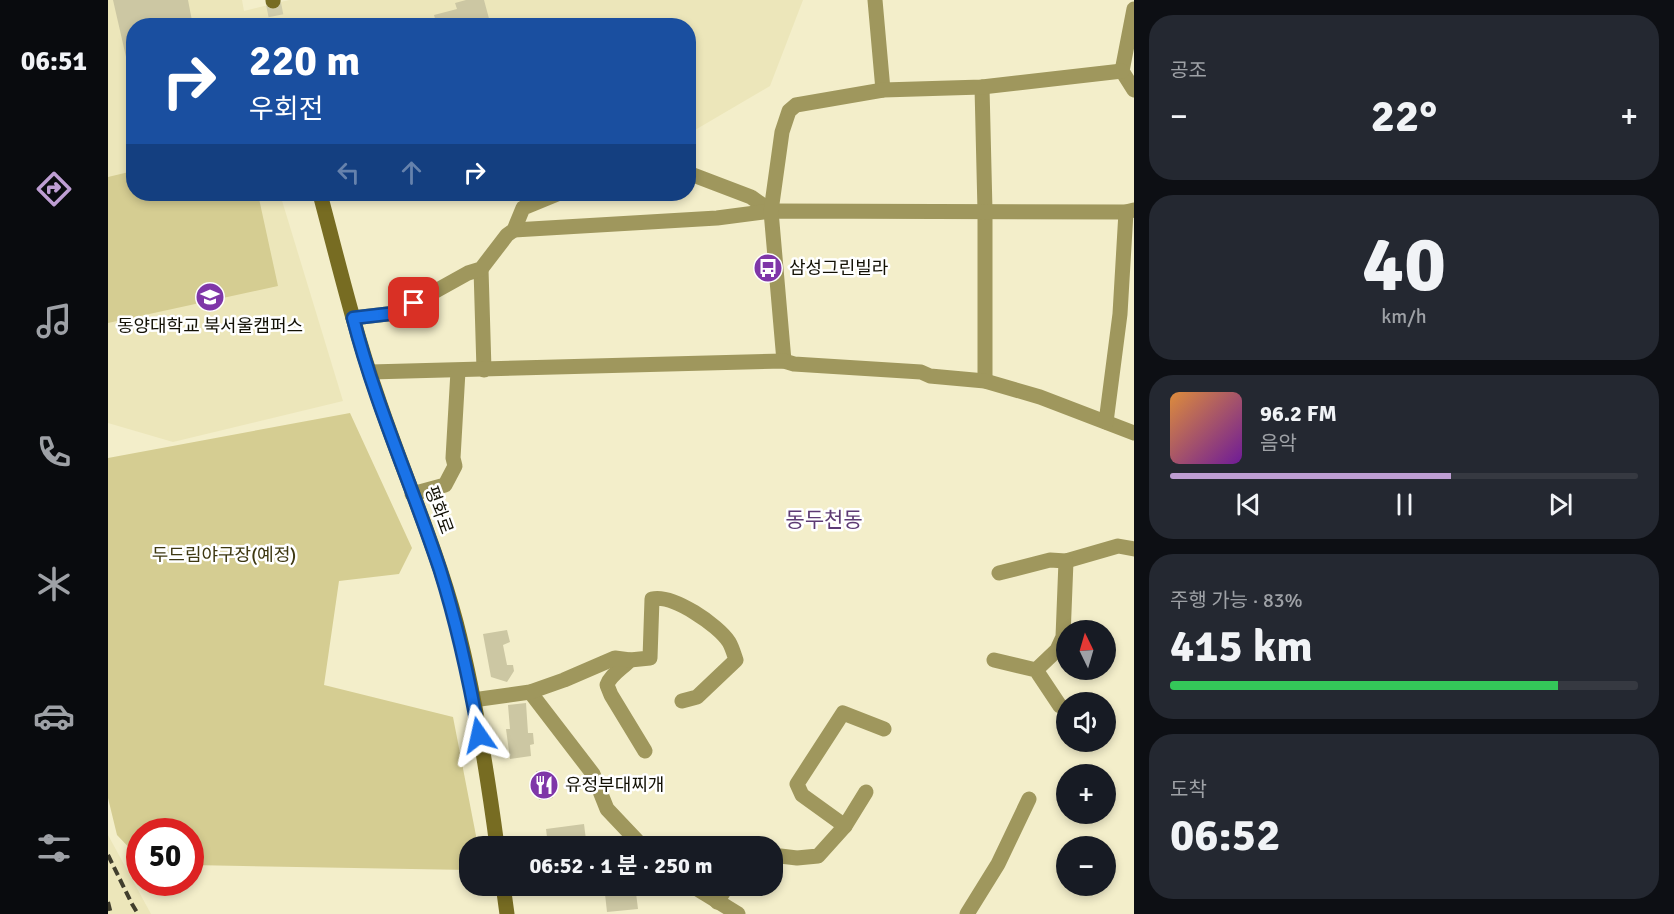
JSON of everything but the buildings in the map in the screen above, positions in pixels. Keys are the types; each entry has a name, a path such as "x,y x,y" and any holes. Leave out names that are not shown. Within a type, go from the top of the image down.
{"main road":[{"name":"평화로","path":"322,201 369,372 439,567 456,622 473,700 495,836"},
{"path":"505,896 507,914"}],"street":[{"path":"875,0 883,90"},
{"path":"1134,9 1122,71 1134,90"},
{"path":"784,361 771,211 782,132 789,111 796,105 883,90 982,87 1122,71"},
{"path":"982,87 986,381"},
{"path":"696,176 751,197 771,211"},
{"path":"514,230 523,208 540,201"},
{"path":"353,318 396,313 468,273 481,269 507,235 514,230 717,218 771,211 1130,211 1106,422"},
{"path":"481,269 484,370"},
{"path":"369,372 784,361 794,364 921,372 986,381 1040,397 1134,433"},
{"path":"412,494 445,485 454,466 458,371"},
{"path":"999,573 1050,560 1066,561 1118,546 1134,549"},
{"path":"1036,670 1056,650 1063,637 1066,561"},
{"path":"473,700 530,692 564,681 615,658 630,660 650,658 652,599 659,597 678,603 713,626 729,642 736,660 697,697 682,701"},
{"path":"630,660 620,672 612,676 608,685 611,695 645,751"},
{"path":"994,660 1036,670 1056,701"},
{"path":"530,692 593,774 607,809 633,836"},
{"path":"845,826 802,795 797,784 843,713 885,729"},
{"path":"783,856 797,858 818,856 845,826 866,792"},
{"path":"967,914 998,864 1029,799"},
{"path":"708,896 738,914"},
{"path":"717,902 721,896"}],"shaded area":[{"name":"동양대학교 북서울캠퍼스","path":"108,0 242,0 244,11 289,0 803,0 770,86 696,129 696,18 126,18 126,201 282,201 343,401 173,442 108,423"},
{"path":"108,835 126,868 126,896 141,896 151,914 108,914"}],"green space":[{"path":"126,173 126,201 260,201 278,286 108,323 108,177"},
{"name":"두드림야구장(예정)","path":"350,413 412,548 399,574 339,581 324,685 453,717 476,836 459,836 459,870 204,865 204,818 126,818 126,844 117,835 108,798 108,458"}],"tunnel":[{"path":"273,1 276,18"}],"railway":[{"path":"108,855 138,914"},
{"path":"108,902 111,914"}],"place":[{"name":"삼성그린빌라","path":"768,268"},
{"name":"동양대학교 북서울캠퍼스","path":"210,297"},
{"name":"유정부대찌개","path":"544,785"}],"district":[{"name":"동두천동","path":"824,520"}],"route":[{"path":"414,303 396,313 353,318 456,622 479,735"}]}
